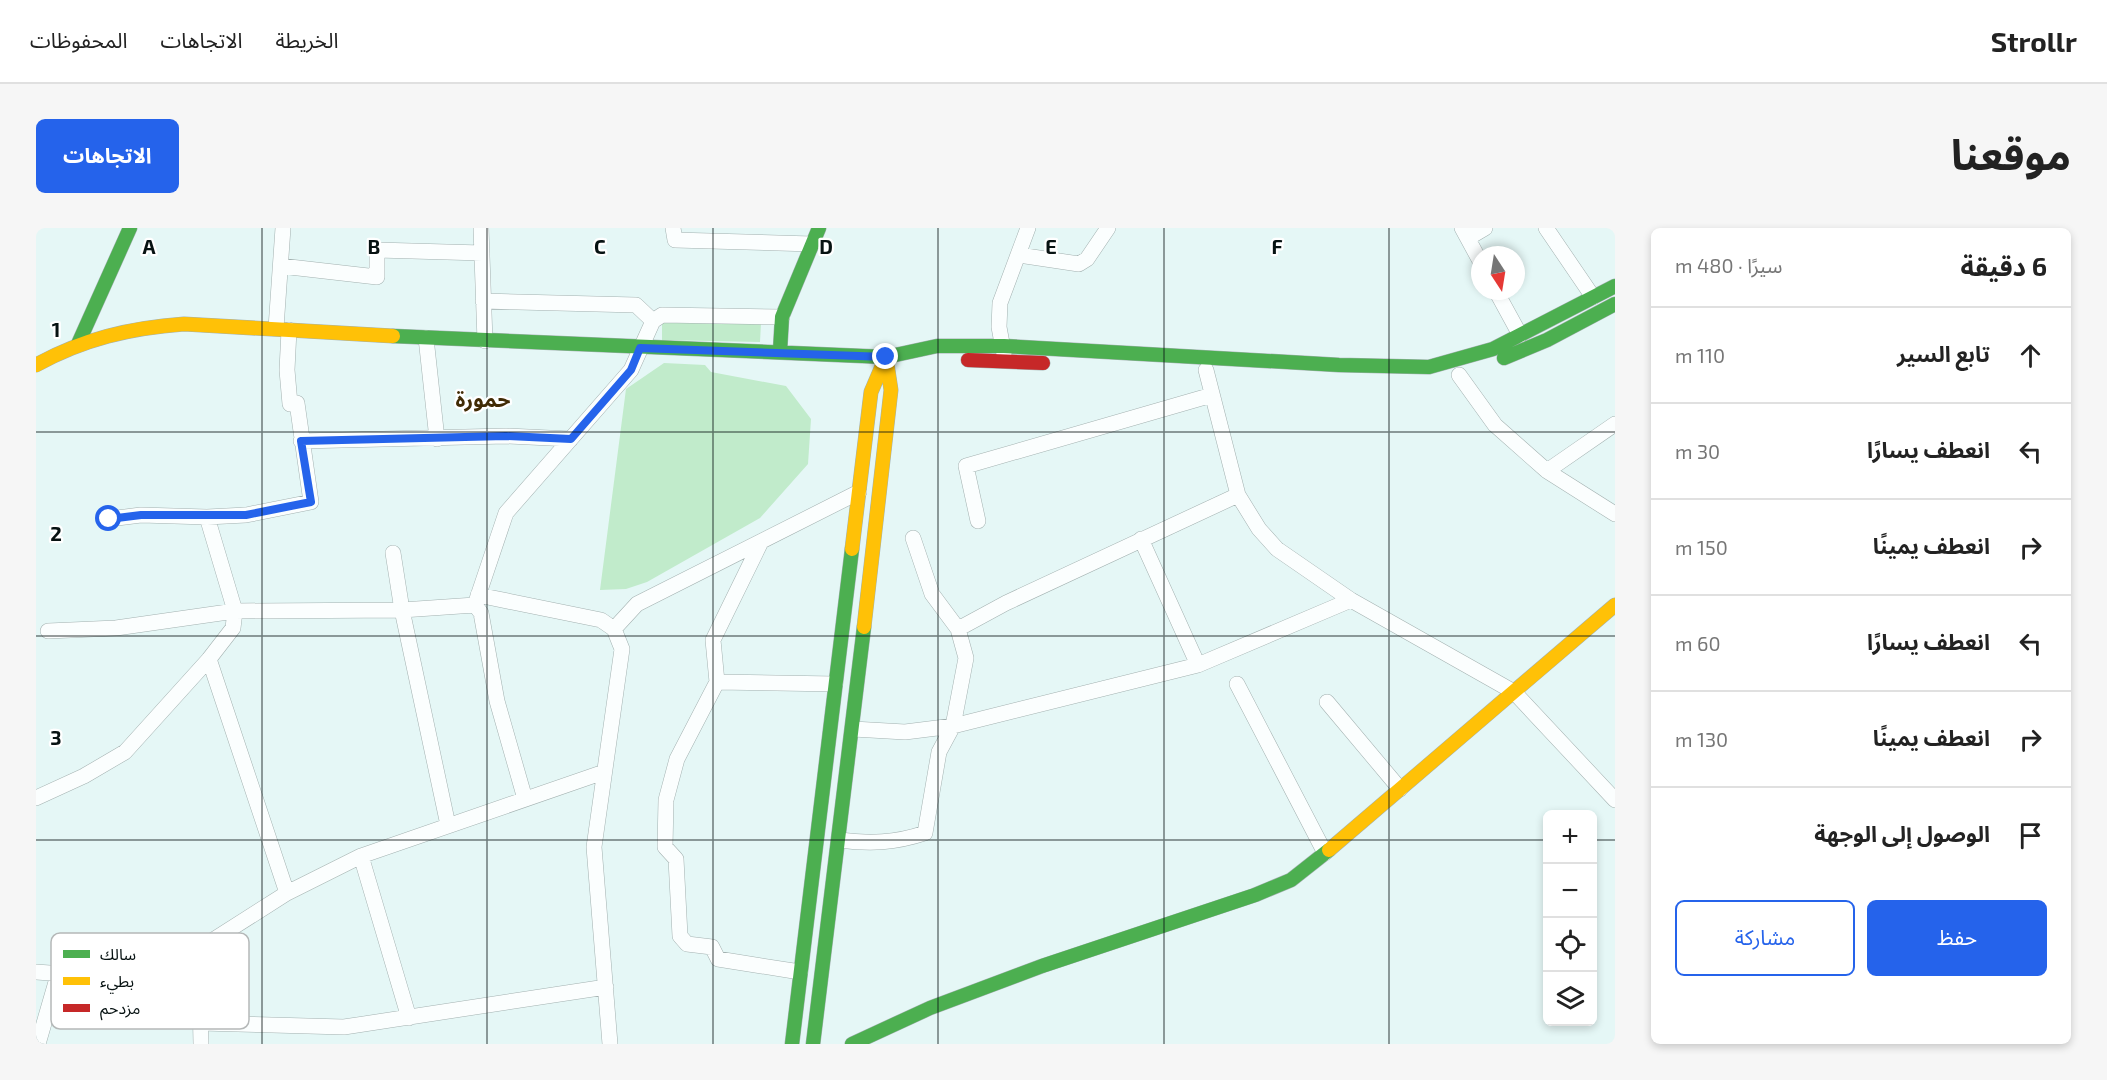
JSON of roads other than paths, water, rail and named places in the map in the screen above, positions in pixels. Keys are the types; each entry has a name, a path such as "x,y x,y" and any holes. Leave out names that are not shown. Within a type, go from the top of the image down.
{"main road":[{"path":"78,344 130,228"},
{"path":"780,351 782,317 819,228"},
{"path":"886,357 937,346 1004,346 1339,365 1429,367 1458,362 1520,335 1615,286"},
{"path":"1099,366 1449,377 1547,340 1615,304"},
{"path":"36,365 78,344 135,327 184,324 485,341 780,351 1052,364"},
{"path":"792,1044 871,392 886,357"},
{"path":"813,1044 853,729 891,390 886,357"},
{"path":"852,1044 930,1008 1032,969 1255,895 1291,880 1615,605"}],"street":[{"path":"109,519 141,515 207,517 246,515 311,502 297,403 290,404 283,329 281,266 283,228"},
{"path":"481,228 485,341"},
{"path":"673,228 675,240 812,244"},
{"path":"1004,362 1004,346 999,327 1000,303 1028,228"},
{"path":"1018,255 1078,264 1087,259 1108,228"},
{"path":"1465,233 1485,228"},
{"path":"1546,228 1593,297"},
{"path":"281,266 377,278 377,250 482,253"},
{"path":"1501,300 1520,335"},
{"path":"483,301 636,305 653,321"},
{"path":"525,799 497,701 477,600 506,513 631,370 653,321 662,315 782,317"},
{"path":"426,338 437,439"},
{"path":"1206,370 1238,495 1259,530 1277,549 1304,570 1351,600 1514,692 1615,800"},
{"path":"1449,377 1495,425 1547,471 1615,514"},
{"path":"978,521 966,466 1212,395"},
{"path":"1547,471 1615,424"},
{"path":"301,441 506,436 571,439"},
{"path":"614,629 636,604 760,544 859,492"},
{"path":"958,629 1141,539 1238,495"},
{"path":"36,798 84,776 125,752 209,659 233,628 235,611 207,517"},
{"path":"839,840 868,843 899,842 925,833 939,752 953,726 966,658 958,629 932,594 913,538"},
{"path":"1141,539 1198,665"},
{"path":"760,544 713,640 717,682 677,759 666,800 665,847 676,859 680,936 687,944 712,946 718,959 800,972"},
{"path":"393,553 402,610 448,825"},
{"path":"48,631 116,628 235,611 402,610 477,600 601,620 614,629 622,649 594,847 610,1044"},
{"path":"853,729 905,732 953,726 1198,665 1351,600"},
{"path":"209,659 287,893"},
{"path":"717,682 835,684"},
{"path":"1237,684 1325,853"},
{"path":"1327,702 1400,789"},
{"path":"224,933 287,893 361,856 604,771"},
{"path":"361,856 409,1018"},
{"path":"36,972 51,974"},
{"path":"249,1024 344,1027 606,987"},
{"path":"38,1044 51,999"}],"district":[{"name":"حمورة","path":"483,400"}]}
